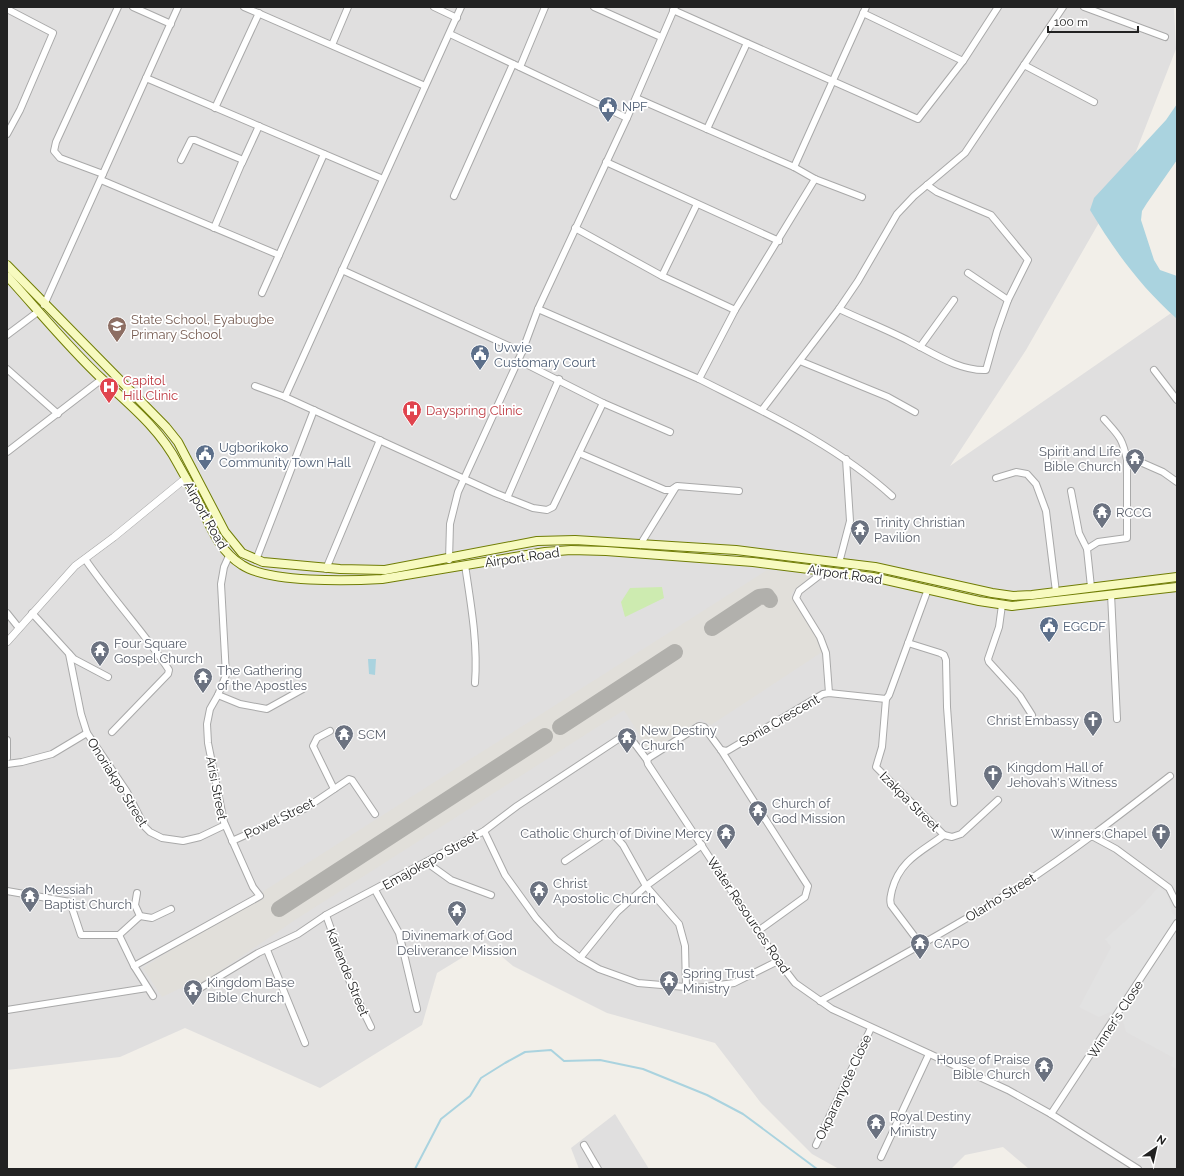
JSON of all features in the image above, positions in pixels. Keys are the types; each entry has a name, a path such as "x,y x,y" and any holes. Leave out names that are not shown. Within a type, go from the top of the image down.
{"main road":[{"name":"Airport Road","path":"7,264 41,308 102,379 154,429 164,441 186,478 212,531 229,556 256,573 273,576 355,581 382,579 450,567 571,550 700,557 825,571 872,577 1002,605 1022,606 1177,586"},
{"name":"Airport Road","path":"7,276 166,427 185,455 225,532 242,553 256,560 282,565 385,570 537,541 575,540 736,550 875,567 992,593 1026,596 1177,577"},
{"path":"700,548 700,557"}],"street":[{"path":"118,7 56,142 54,151 60,158 214,228 279,255"},
{"path":"133,7 171,24"},
{"path":"7,335 41,308 102,177 178,7"},
{"path":"244,7 425,86"},
{"path":"332,45 348,7"},
{"path":"434,7 457,18"},
{"path":"285,397 461,7"},
{"path":"520,67 545,7"},
{"path":"594,7 661,37"},
{"path":"450,567 450,524 458,492 522,352 538,309 627,118 674,9 833,82 918,119 963,61 998,7"},
{"path":"762,410 839,310 858,281 897,214 927,185 966,153 1063,7"},
{"path":"1084,7 1165,37"},
{"path":"7,9 53,33 20,110 7,134"},
{"path":"794,168 865,10 963,61"},
{"path":"215,108 259,13"},
{"path":"450,34 627,118"},
{"path":"707,129 747,43"},
{"path":"454,196 513,64"},
{"path":"1024,66 1094,102"},
{"path":"146,78 383,179"},
{"path":"636,98 794,168 815,179 862,197"},
{"path":"240,167 258,126"},
{"path":"181,160 188,143 191,140 195,140 243,160 214,228"},
{"path":"262,293 324,154"},
{"path":"606,162 779,241"},
{"path":"699,379 736,310 815,179"},
{"path":"839,310 947,361 968,368 986,370 1008,300 1028,260 991,216 937,192 927,185"},
{"path":"662,276 697,204"},
{"path":"575,228 662,276 736,310"},
{"path":"342,270 522,352"},
{"path":"968,273 1008,300"},
{"path":"920,347 954,300"},
{"path":"538,309 699,379 762,410 846,459 871,477 892,496"},
{"path":"518,360 560,379 603,403 670,432"},
{"path":"800,361 888,397 915,412"},
{"path":"7,369 58,414"},
{"path":"1154,370 1177,400"},
{"path":"8,450 58,414 102,379"},
{"path":"507,498 560,379"},
{"path":"255,386 285,397 507,498 533,508 547,510 553,507 603,403"},
{"path":"256,560 314,410"},
{"path":"1087,549 1098,542 1127,538 1127,460 1122,440 1104,418"},
{"path":"326,568 380,440"},
{"path":"579,453 665,490 671,490 677,486 739,492"},
{"path":"839,563 850,521 846,459"},
{"path":"1127,460 1138,461 1163,472 1177,482"},
{"path":"996,478 1016,472 1027,474 1036,484 1046,511 1056,592"},
{"path":"7,642 76,566 186,478"},
{"path":"640,545 677,486"},
{"path":"1071,491 1079,533 1087,549 1091,587"},
{"name":"Arisi Street","path":"134,966 260,896 253,887 225,825 208,742 207,724 210,709 226,674 221,584 224,566 229,556"},
{"path":"85,559 100,580 152,643 169,670 168,674 112,732"},
{"path":"465,565 474,623 477,662 475,684"},
{"path":"825,571 800,591 796,598 820,637 826,654 829,693"},
{"name":"Izakpa Street","path":"928,590 889,695 886,699 882,747 876,768 944,835 952,838 961,834 998,800"},
{"path":"1111,594 1117,719"},
{"path":"1002,605 999,627 988,659 989,662 1020,696 1032,715"},
{"path":"7,613 19,628"},
{"path":"32,614 74,659 108,677"},
{"path":"908,644 940,653 944,655 946,660 947,707 954,803"},
{"name":"Onoriakpo Street","path":"69,654 81,714 87,733 127,792 145,827 150,832 162,838 183,841 200,838 225,825"},
{"path":"218,694 240,704 267,709 283,702 303,689"},
{"name":"Sonia Crescent","path":"721,750 727,751 823,694 829,693 886,699"},
{"path":"647,760 699,726 704,727 721,750 808,886 805,898 758,931"},
{"path":"330,731 317,738 313,746 334,789"},
{"path":"7,764 52,754 87,733"},
{"name":"Emajokepo Street","path":"197,990 258,953 298,934 326,916 484,831 517,806 623,736 628,736 633,740 647,760"},
{"path":"7,740 7,758"},
{"name":"Water Resources Road","path":"647,760 648,764 758,931 795,983 820,1001 871,1028 1008,1090 1051,1114 1138,1169"},
{"name":"Olarho Street","path":"820,1001 920,945 1020,886 1092,836 1170,776"},
{"name":"Powel Street","path":"232,841 306,808 349,780 352,780 375,814"},
{"path":"484,831 505,876 522,900 556,940 580,958 599,968 638,983 697,988 734,983 778,961"},
{"path":"566,861 602,836 609,834 614,835 623,845 646,886 679,924 685,946 686,987"},
{"path":"920,945 891,905 890,900 895,879 900,869 907,862 944,835"},
{"path":"1092,836 1116,849 1169,888 1177,904"},
{"path":"580,958 618,912 646,886 702,845"},
{"path":"426,862 451,880 491,895"},
{"path":"375,890 399,933 417,1009"},
{"path":"7,891 70,902 81,935 119,935 140,916"},
{"path":"137,894 135,905 140,916"},
{"path":"140,916 152,918 171,909"},
{"name":"Kariende Street","path":"326,916 352,988 371,1027"},
{"name":"Winner's Close","path":"1051,1114 1177,923"},
{"path":"119,935 134,966 153,996"},
{"path":"267,950 305,1043"},
{"path":"7,1010 147,988"},
{"name":"Okparanyote Close","path":"816,1145 871,1028"},
{"path":"880,1157 929,1054"},
{"path":"584,1145 598,1169"}],"shaded area":[{"path":"7,7 1174,7 1176,49 1128,172 1026,350 950,466 1177,309 1177,1169 1029,1169 1003,1147 965,1155 951,1169 839,1169 812,1154 761,1103 715,1043 607,1013 513,966 486,943 437,973 422,1025 320,1088 185,1028 120,1057 7,1070"},
{"path":"767,570 815,576 795,589 791,595 825,650 711,725 701,719 650,752 624,710 295,920 195,988 191,983 162,997 143,968"},
{"path":"1159,886 1168,895 1172,913 1177,917 1177,1069 1171,1066 1174,1058 1126,1032 1123,1021 1110,1012 1099,1017 1079,1007 1111,947 1105,939 1140,908"},
{"path":"615,1114 649,1169 579,1169 571,1148"}],"green space":[{"path":"662,587 664,598 625,617 621,602 630,588"}],"water":[{"path":"1177,104 1177,160 1142,211 1141,220 1154,260 1160,270 1177,276 1176,318 1163,306 1128,267 1090,210 1094,198 1166,120"},
{"path":"368,659 376,659 375,675 369,674"}],"waterway":[{"path":"415,1169 441,1119 470,1096 481,1078 525,1052 551,1050 564,1061 600,1060 643,1069 707,1095 743,1114 817,1169"}],"taxiway":[{"path":"712,628 759,597 767,596 770,600"},
{"path":"560,727 675,652"},
{"path":"279,909 545,736"}],"place":[{"name":"NPF","path":"608,123"},
{"name":"State School, Eyabugbe Primary School","path":"117,343"},
{"name":"Uvwie Customary Court","path":"480,371"},
{"name":"Capitol Hill Clinic","path":"109,404"},
{"name":"Dayspring Clinic","path":"412,427"},
{"name":"Ugborikoko Community Town Hall","path":"205,471"},
{"name":"Spirit and Life Bible Church","path":"1135,475"},
{"name":"RCCG","path":"1102,529"},
{"name":"Trinity Christian Pavilion","path":"860,546"},
{"name":"EGCDF","path":"1049,643"},
{"name":"Four Square Gospel Church","path":"100,667"},
{"name":"The Gathering of the Apostles","path":"203,694"},
{"name":"Christ Embassy","path":"1093,737"},
{"name":"SCM","path":"344,751"},
{"name":"New Destiny Church","path":"627,754"},
{"name":"Kingdom Hall of Jehovah's Witness","path":"993,791"},
{"name":"Church of God Mission","path":"758,827"},
{"name":"Catholic Church of Divine Mercy","path":"726,850"},
{"name":"Winners Chapel","path":"1161,850"},
{"name":"Christ Apostolic Church","path":"539,907"},
{"name":"Messiah Baptist Church","path":"30,913"},
{"name":"Divinemark of God Deliverance Mission","path":"457,927"},
{"name":"CAPO","path":"920,960"},
{"name":"Spring Trust Ministry","path":"669,997"},
{"name":"Kingdom Base Bible Church","path":"193,1006"},
{"name":"House of Praise Bible Church","path":"1044,1083"},
{"name":"Royal Destiny Ministry","path":"876,1140"}]}
